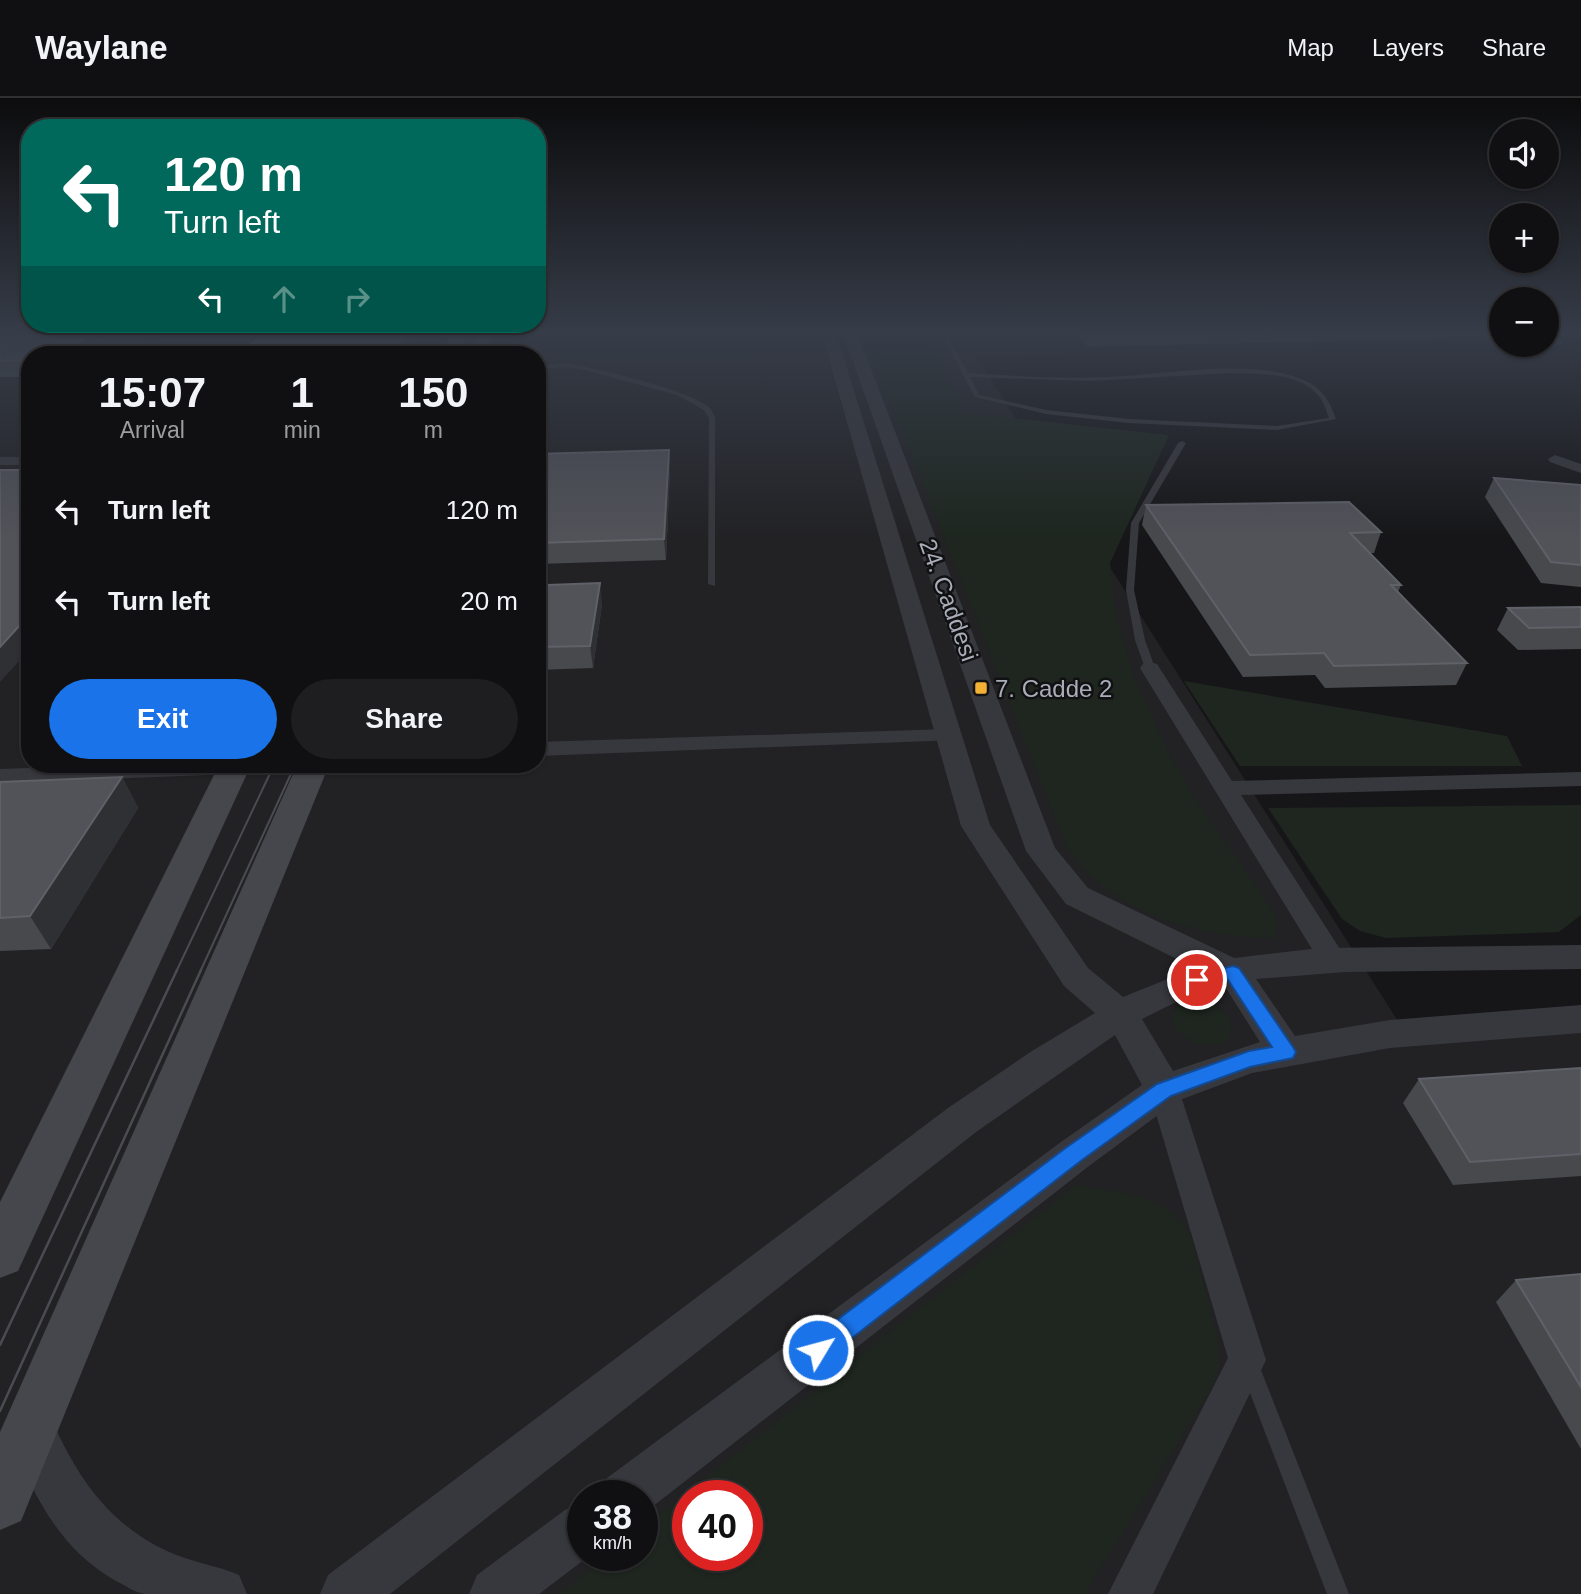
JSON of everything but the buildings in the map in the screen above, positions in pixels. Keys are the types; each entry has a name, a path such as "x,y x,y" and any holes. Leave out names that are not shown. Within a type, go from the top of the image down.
{"main road":[{"path":"0,1254 231,773"},
{"path":"0,1500 310,773"}],"street":[{"name":"24. Caddesi","path":"849,400 976,826 1076,977 1136,1008"},
{"name":"24. Caddesi","path":"875,400 1041,851 1077,896 1233,972"},
{"path":"1555,459 1581,469"},
{"path":"0,461 21,461"},
{"path":"1150,668 1333,960"},
{"path":"546,750 949,735"},
{"path":"0,776 70,773"},
{"path":"1226,788 1581,779"},
{"path":"347,1594 962,1120 1044,1061 1136,1008 1197,980 1233,972 1333,960 1581,957"},
{"path":"1233,972 1268,1056"},
{"path":"1130,1594 1247,1360 1136,1008"},
{"path":"646,1480 1064,1162 1164,1090 1268,1056 1390,1034 1581,1019"},
{"path":"31,1427 44,1464 63,1499 90,1530 118,1552 151,1571 187,1586 220,1594"},
{"path":"496,1594 567,1540"}],"lane":[{"path":"690,400 707,409 712,418 712,584"},
{"path":"993,400 1046,412 1129,421 1277,428 1333,419 1326,400"},
{"path":"1150,668 1140,640 1130,590 1135,523 1182,443"},
{"path":"1247,1360 1338,1594"}],"shaded area":[{"path":"0,400 21,400 21,773 546,773 546,400 1004,400 1408,1037 1581,1033 1581,1594 0,1594"},
{"path":"890,400 959,400 966,413 1169,435 1110,563 1116,615 1134,677 1171,758 1199,804 1275,914 1278,927 1272,938 1243,937 1214,933 1157,917 1131,905 1107,889 1085,870 1067,847"},
{"path":"1184,681 1507,736 1522,766 1240,766"},
{"path":"1581,805 1581,915 1559,932 1386,938 1360,931 1342,919 1268,808"},
{"path":"1187,1001 1201,1001 1224,1012 1232,1023 1230,1037 1218,1044 1206,1045 1193,1042 1183,1035 1175,1027 1172,1017 1176,1008"},
{"path":"1076,1185 1127,1194 1157,1204 1182,1224 1192,1239 1219,1345 1218,1369 1213,1386 1085,1594 559,1594 588,1571 658,1571 658,1515 672,1504 672,1571 763,1571 763,1480 703,1480"}],"tram line":[{"path":"176,972 270,773"},
{"path":"200,972 291,773"},
{"path":"0,1345 177,970"},
{"path":"0,1411 201,970"}],"place":[{"name":"7. Cadde 2","path":"981,688"}],"route":[{"path":"818,1350 1075,1154 1164,1090 1249,1059 1286,1052 1233,972 1197,980"}]}
